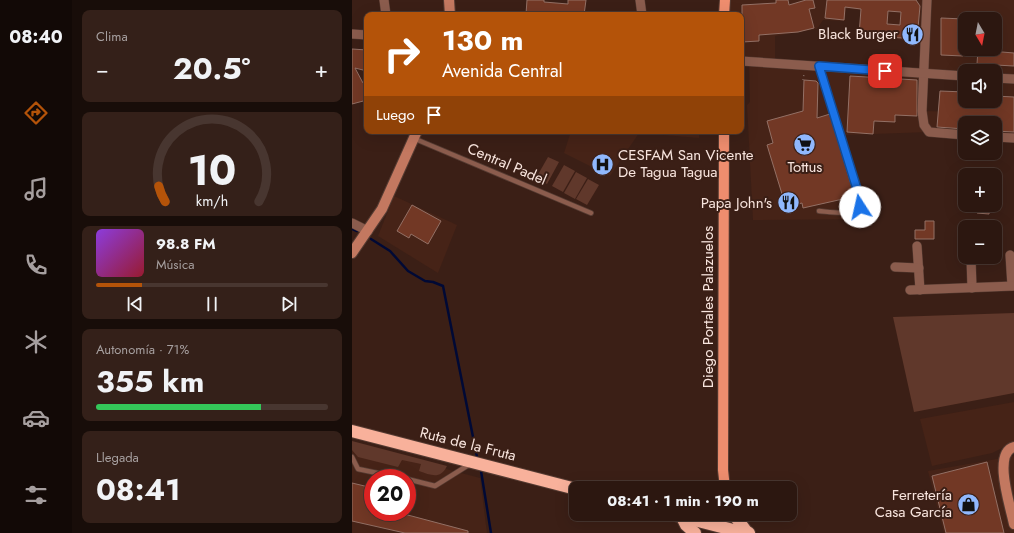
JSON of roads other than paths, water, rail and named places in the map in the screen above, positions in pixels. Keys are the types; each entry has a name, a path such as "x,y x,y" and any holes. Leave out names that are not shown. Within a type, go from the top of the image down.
{"highway":[{"name":"Ruta de la Fruta","path":"352,431 569,487"},
{"path":"682,521 695,533"},
{"path":"702,521 738,532"},
{"path":"740,521 749,533"}],"main road":[{"path":"724,12 725,0"},
{"name":"Diego Portales Palazuelos","path":"722,481 724,134"},
{"path":"736,521 738,532"}],"street":[{"path":"384,0 386,12"},
{"path":"449,0 450,12"},
{"path":"640,0 642,12"},
{"path":"927,0 922,111 924,125 929,132 958,135"},
{"path":"352,34 364,36"},
{"path":"744,61 958,75"},
{"path":"1002,79 1014,80"},
{"path":"352,252 382,209 415,134"},
{"path":"1002,137 1014,138"},
{"path":"352,223 368,231"},
{"path":"917,246 920,290"},
{"path":"910,290 1013,286 1010,255"},
{"path":"971,264 972,288"},
{"path":"895,267 919,268"},
{"path":"1014,447 1005,454 1002,469 1014,523"}],"lane":[{"path":"818,211 850,212 858,210 861,203 819,66"},
{"name":"Central Padel","path":"415,134 590,213"},
{"path":"352,457 358,469 364,470"},
{"path":"416,481 436,486 473,462"}],"waterway":[{"path":"352,229 357,231"},
{"path":"371,239 390,251 408,271 425,281 443,286 477,457"},
{"path":"481,471 491,533"}],"place":[{"name":"Black Burger","path":"913,34"},
{"name":"Tottus","path":"805,144"},
{"name":"CESFAM San Vicente De Tagua Tagua","path":"602,164"},
{"name":"Papa John's","path":"788,203"},
{"name":"Ferretería Casa García","path":"968,504"}]}
